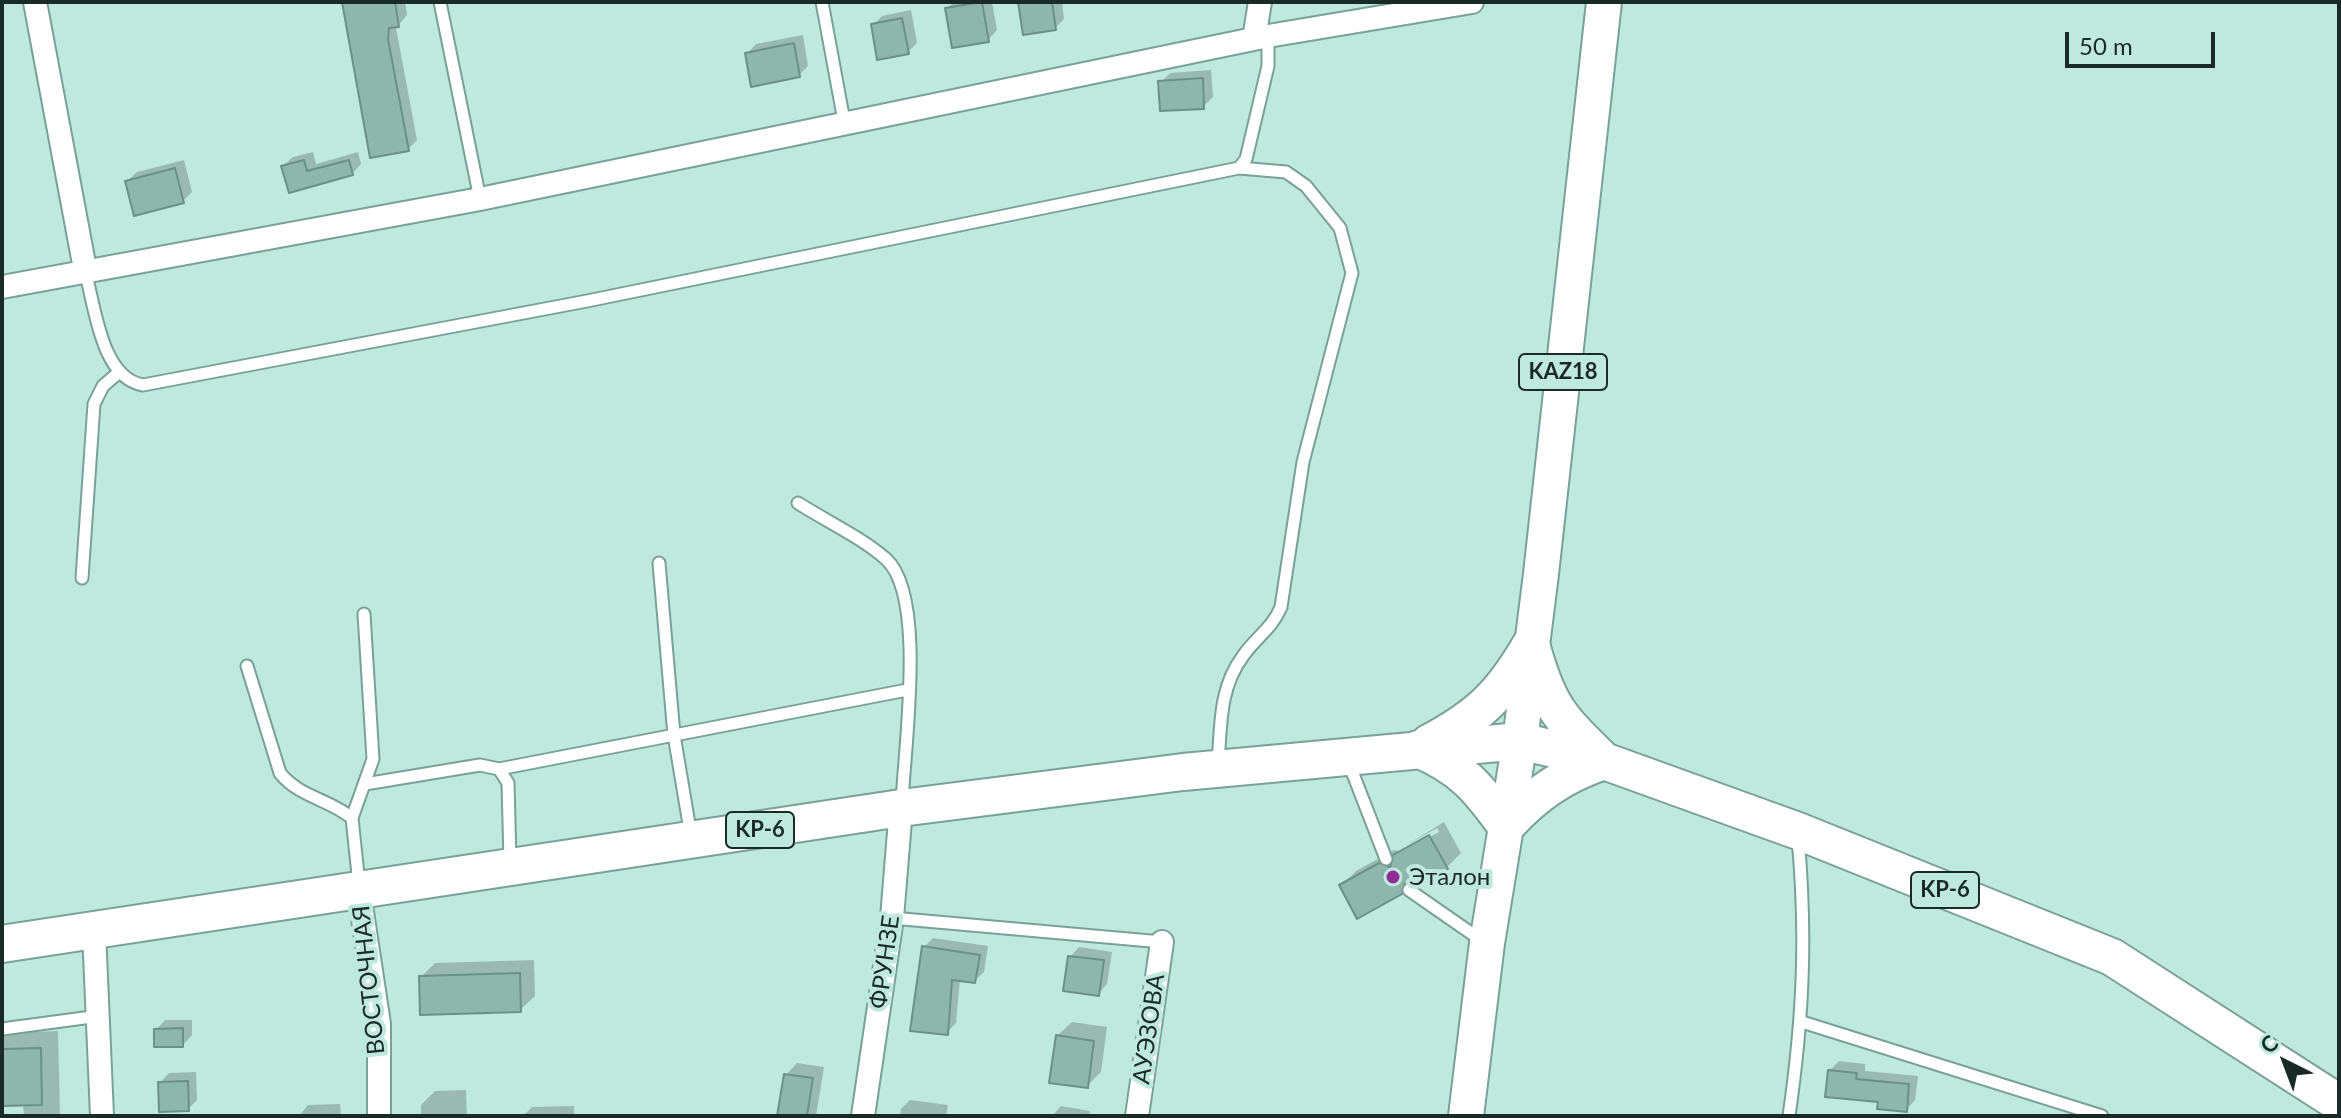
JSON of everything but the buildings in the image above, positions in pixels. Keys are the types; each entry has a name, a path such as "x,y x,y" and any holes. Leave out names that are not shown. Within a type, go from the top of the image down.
{"highway":[{"path":"1418,749 1466,724 1491,704 1509,683 1531,644"},
{"path":"1418,749 1451,764 1474,783 1506,826 1545,789 1571,773 1604,761 1563,720 1544,692 1531,644"},
{"name":"KP-6","path":"2,944 901,808 1218,768 1520,741 1604,761 1798,831 2112,957 2339,1103"}],"main road":[{"name":"KAZ18","path":"1466,1116 1487,943 1520,741 1604,2"}],"street":[{"path":"35,2 85,269"},
{"path":"1260,2 1261,37"},
{"path":"2,287 85,269 480,199 844,121 1261,37 1472,2"},
{"name":"ФРУНЗЕ","path":"863,1116 892,918 901,808"},
{"name":"ВОСТОЧНАЯ","path":"359,892 379,1024 379,1116"},
{"path":"94,931 102,1116"},
{"name":"АУЭЗОВА","path":"1137,1116 1162,942"}],"lane":[{"path":"440,2 480,199"},
{"path":"822,2 844,121"},
{"path":"1239,168 1246,159 1268,66 1261,37"},
{"path":"85,269 109,354 118,373 128,383 143,385 602,298 1239,168 1286,172 1306,186 1340,228 1352,273 1303,462 1281,607 1273,627 1244,653 1225,684 1218,768"},
{"path":"82,578 94,404 103,386 118,373"},
{"path":"798,503 886,559 901,579 911,629 901,808"},
{"path":"659,563 674,735 691,841"},
{"path":"359,892 352,818 373,759 364,614"},
{"path":"247,666 280,773 291,787 341,809 352,818"},
{"path":"365,784 480,765 499,769 907,690"},
{"path":"1347,757 1386,859"},
{"path":"499,769 508,783 511,869"},
{"path":"1789,1116 1802,1022 1804,910 1798,831"},
{"path":"1409,890 1487,943"},
{"path":"892,918 1162,942"},
{"path":"2,1029 99,1016"},
{"path":"1802,1022 2102,1116"}],"place":[{"name":"Эталон","path":"1393,877"}]}
